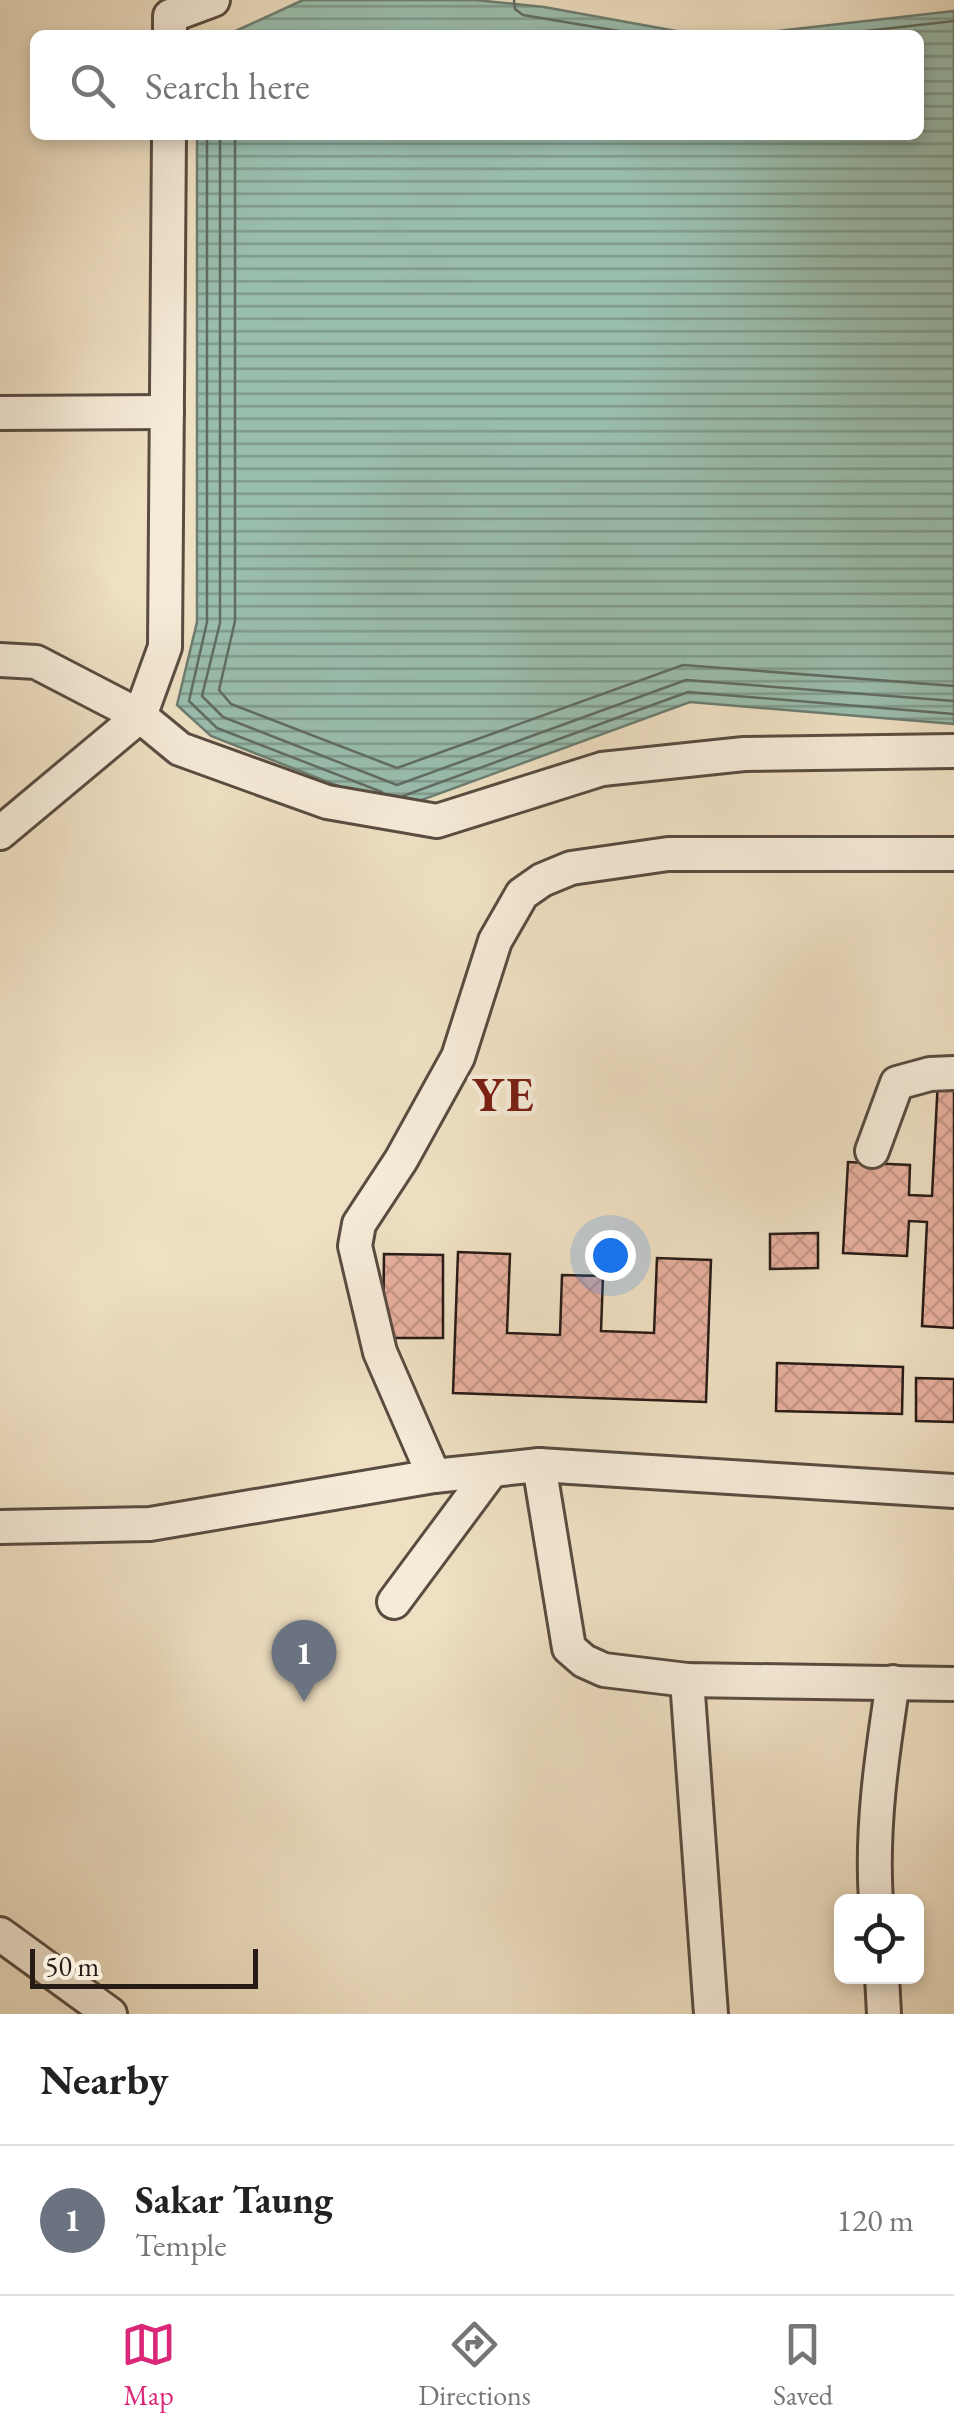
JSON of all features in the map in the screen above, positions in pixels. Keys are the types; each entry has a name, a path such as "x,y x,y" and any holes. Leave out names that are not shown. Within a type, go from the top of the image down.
{"street":[{"path":"173,17 213,0"},
{"path":"0,834 140,716 164,647 169,140"},
{"path":"0,413 168,412"},
{"path":"0,660 36,662 140,716 180,748 327,802 437,821 602,769 744,754 954,752"},
{"path":"434,1476 380,1352 354,1246 359,1224 401,1160 458,1056 495,941 522,894 542,880 572,868 668,854 954,854"},
{"path":"872,1151 898,1083 930,1074 954,1073"},
{"path":"0,1528 150,1524 434,1476 539,1465 954,1491"},
{"path":"539,1465 568,1648 584,1662 604,1670 687,1680 954,1684"},
{"path":"394,1602 492,1470"},
{"path":"687,1680 710,2014"},
{"path":"876,1894 879,1772 894,1682"},
{"path":"0,1934 110,2014"},
{"path":"882,1984 884,2014"}],"water":[{"path":"303,0 475,0 544,7 670,30 238,30"},
{"path":"954,11 954,724 690,702 397,809 211,736 177,705 197,622 197,140 924,140 924,30 785,30"}],"building":[{"path":"938,1079 954,1080 954,1328 922,1326 927,1222 909,1221 907,1256 843,1253 848,1162 910,1165 909,1195 932,1196"},
{"path":"818,1233 818,1268 770,1269 770,1234"},
{"path":"458,1252 510,1254 507,1333 560,1335 562,1275 603,1276 601,1331 654,1333 657,1258 711,1260 706,1402 453,1393"},
{"path":"384,1254 443,1255 443,1338 383,1338"},
{"path":"777,1363 903,1367 902,1414 776,1411"},
{"path":"916,1378 954,1379 954,1422 916,1421"}],"place":[{"name":"Sakar Taung","path":"304,1702"}],"district":[{"name":"YE","path":"504,1094"}]}
